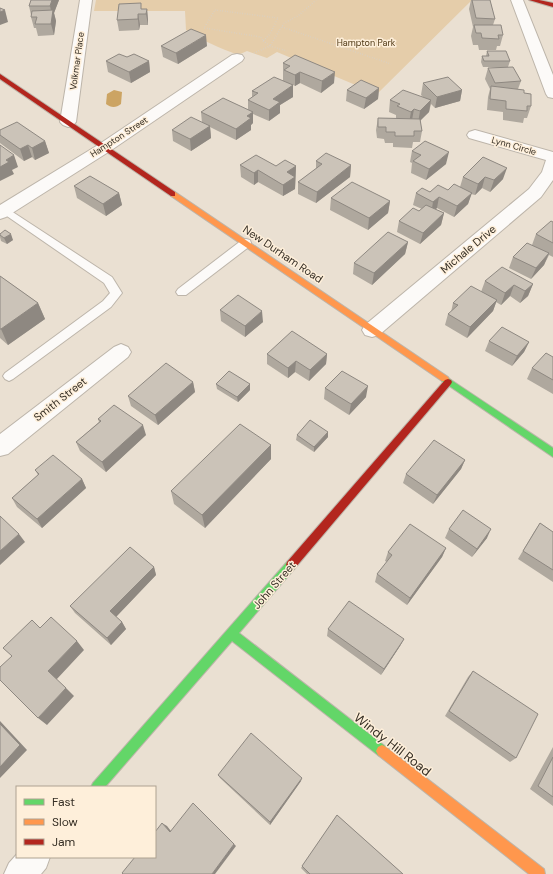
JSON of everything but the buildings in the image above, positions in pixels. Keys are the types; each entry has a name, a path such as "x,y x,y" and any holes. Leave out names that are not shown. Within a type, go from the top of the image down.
{"main road":[{"path":"532,0 553,5"},
{"name":"New Durham Road","path":"0,76 553,453"},
{"name":"John Street","path":"98,786 232,634 448,382"},
{"name":"Windy Hill Road","path":"232,634 539,874"}],"street":[{"name":"Volkmar Place","path":"68,122 86,0"},
{"path":"517,0 553,94"},
{"name":"Hampton Street","path":"2,211 104,148 237,58"},
{"name":"Lynn Circle","path":"475,135 553,157"},
{"name":"Michale Drive","path":"372,330 535,193 550,172 553,161"},
{"name":"Smith Street","path":"0,447 121,352"},
{"path":"20,874 34,858"}],"lane":[{"path":"2,211 108,280 116,293 107,304 9,376"},
{"path":"182,292 246,243"}],"path":[{"path":"254,53 270,46 284,23 298,16 316,0"},
{"path":"263,41 270,34 278,18 215,10 204,28 261,37 263,41 270,46 287,51"},
{"path":"282,27 391,64"}],"green space":[{"name":"Hampton Park","path":"96,0 472,0 377,94 277,52 267,58 247,51 238,55 218,47 186,30 185,11 94,11"}],"shaded area":[{"path":"114,90 122,92 121,104 114,107 106,104 107,94"}],"traffic: fast":[{"path":"445,379 553,453"},
{"path":"98,786 291,565"},
{"path":"232,634 382,751"}],"traffic: slow":[{"path":"173,194 445,379"},
{"path":"382,751 539,874"}],"traffic: jam":[{"path":"532,0 553,5"},
{"path":"0,76 173,194"},
{"path":"291,565 448,382"}]}
